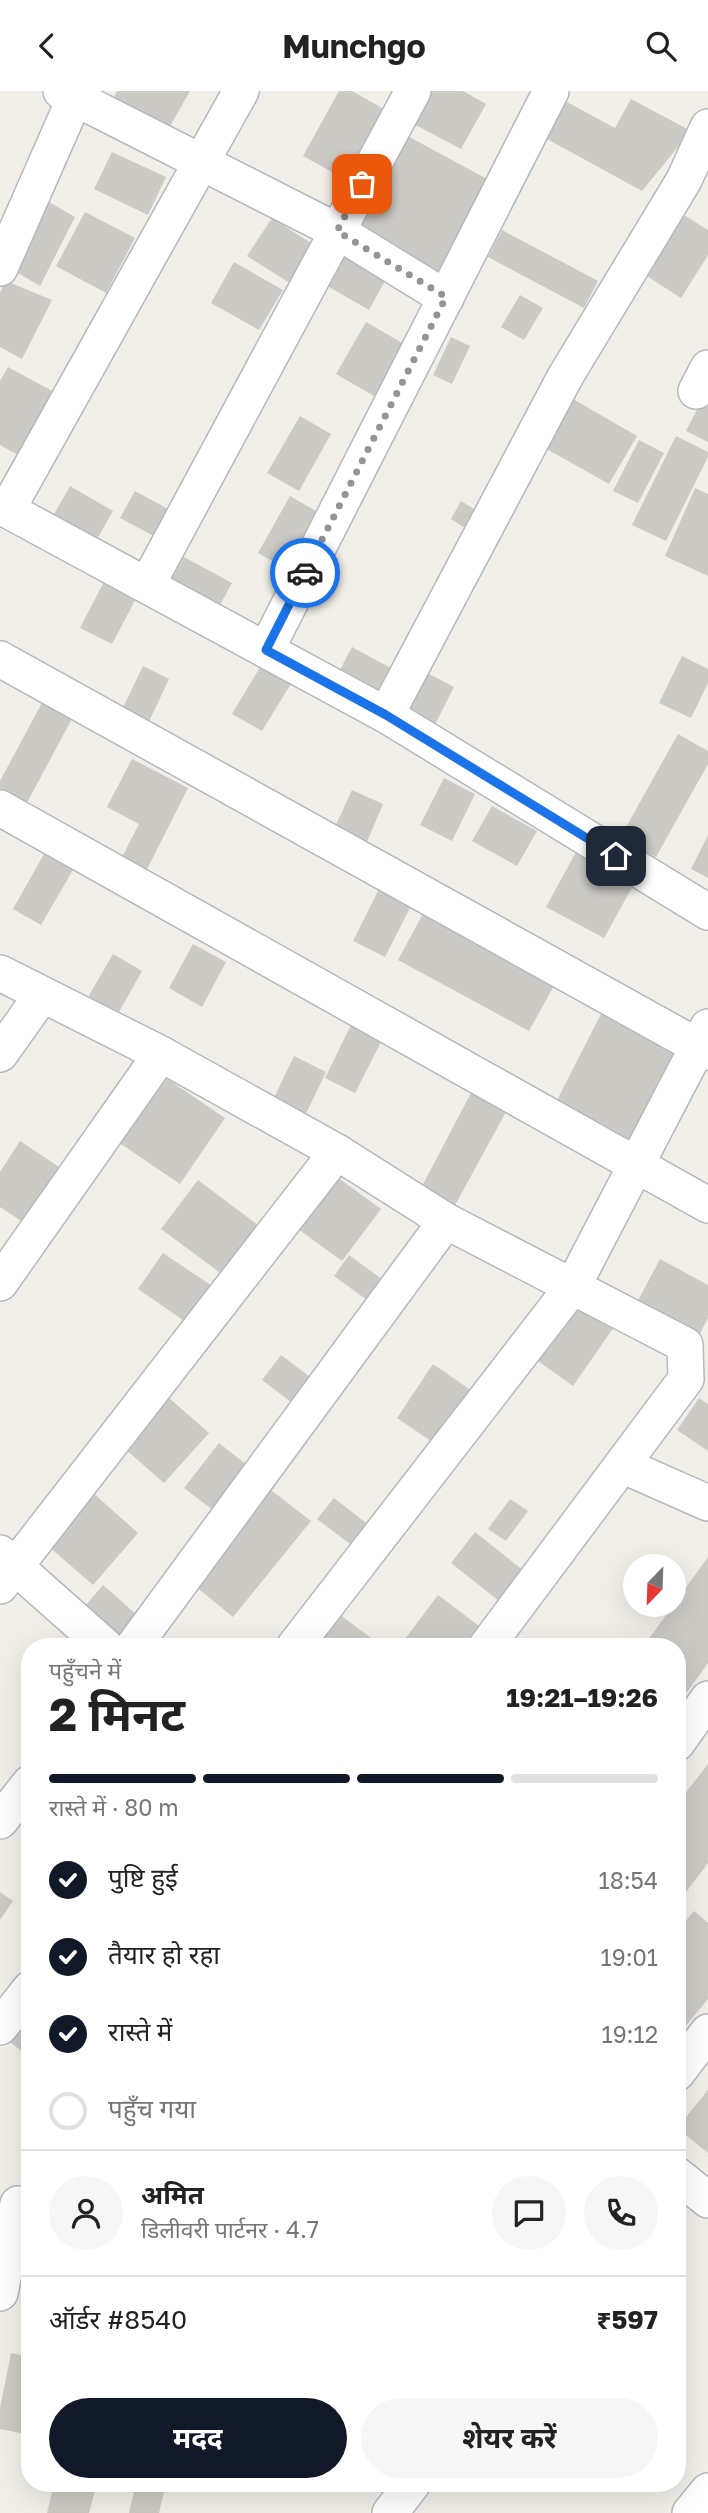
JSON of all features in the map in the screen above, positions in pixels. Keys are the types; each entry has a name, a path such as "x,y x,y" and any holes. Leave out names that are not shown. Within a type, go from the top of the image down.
{"street":[{"path":"241,91 4,508 386,715 708,912"},
{"path":"147,585 413,91"},
{"path":"266,650 551,91"},
{"path":"0,268 71,93 201,163 337,231 446,297"},
{"path":"386,715 565,377 696,186 708,127"},
{"path":"0,659 704,1042 635,1166 573,1286 301,1638"},
{"path":"0,808 708,1205"},
{"path":"0,973 161,1054 337,1152 446,1221 685,1345 686,1379 492,1638"},
{"path":"0,1054 42,995"},
{"path":"0,1283 161,1054"},
{"path":"94,1638 5,1568 337,1152"},
{"path":"141,1638 446,1221"},
{"path":"622,1465 708,1503"},
{"path":"686,1730 708,1699"},
{"path":"0,1821 21,1794"},
{"path":"0,2027 21,2000"},
{"path":"686,2061 708,2032"},
{"path":"686,2182 708,2200"},
{"path":"0,2293 16,2204"},
{"path":"690,2513 708,2491"},
{"path":"390,2513 406,2492"}],"building":[{"path":"117,91 190,91 169,128 114,97"},
{"path":"339,91 352,91 391,113 352,183 303,156"},
{"path":"427,91 463,91 486,104 461,149 410,122"},
{"path":"631,99 691,131 642,191 547,139 567,102 615,128"},
{"path":"402,133 500,186 448,281 350,229"},
{"path":"112,152 166,177 148,215 94,189"},
{"path":"44,199 75,217 40,286 6,266"},
{"path":"671,207 708,230 708,255 681,298 633,267"},
{"path":"85,212 135,238 106,293 56,266"},
{"path":"272,218 317,247 293,285 247,256"},
{"path":"502,230 598,281 584,308 488,257"},
{"path":"340,252 386,279 369,310 322,283"},
{"path":"234,262 283,290 259,330 211,303"},
{"path":"6,281 52,300 22,359 0,347 0,293"},
{"path":"520,295 543,308 524,340 501,327"},
{"path":"366,322 411,348 381,400 336,374"},
{"path":"451,337 470,346 452,384 433,375"},
{"path":"8,367 56,393 20,456 0,445 0,381"},
{"path":"708,388 708,442 686,431"},
{"path":"573,399 637,436 609,484 545,448"},
{"path":"300,416 331,434 299,491 267,473"},
{"path":"676,436 708,452 708,457 666,541 632,525"},
{"path":"639,440 664,453 638,503 613,491"},
{"path":"70,486 113,511 92,548 49,523"},
{"path":"695,488 708,494 708,576 665,556"},
{"path":"135,491 181,516 167,543 120,518"},
{"path":"290,496 330,519 299,576 258,553"},
{"path":"461,501 482,514 471,532 451,519"},
{"path":"184,557 232,583 214,616 166,589"},
{"path":"106,578 138,595 112,644 80,628"},
{"path":"352,647 400,673 382,707 334,681"},
{"path":"682,656 708,669 708,683 691,718 659,703"},
{"path":"262,664 292,682 262,731 232,714"},
{"path":"143,666 169,679 145,730 118,718"},
{"path":"418,668 454,687 430,734 394,715"},
{"path":"44,699 74,715 23,810 0,798 0,781"},
{"path":"678,734 708,751 708,764 656,857 620,838"},
{"path":"132,759 188,788 140,883 115,871 139,824 107,807"},
{"path":"444,778 475,794 452,841 420,825"},
{"path":"352,790 383,804 366,844 334,829"},
{"path":"492,806 537,831 517,866 472,841"},
{"path":"708,835 708,878 691,869"},
{"path":"576,852 634,884 604,938 546,907"},
{"path":"44,854 73,870 41,925 13,909"},
{"path":"380,887 412,904 385,957 353,941"},
{"path":"425,910 556,982 529,1031 398,960"},
{"path":"193,944 226,962 202,1007 169,988"},
{"path":"113,954 142,971 114,1021 84,1004"},
{"path":"606,1004 691,1046 633,1159 549,1116"},
{"path":"351,1025 382,1040 355,1093 325,1078"},
{"path":"294,1056 326,1072 302,1122 270,1106"},
{"path":"163,1076 225,1118 180,1184 118,1142"},
{"path":"472,1091 507,1110 453,1209 420,1190"},
{"path":"20,1141 65,1171 29,1226 0,1207 0,1172"},
{"path":"337,1177 381,1209 342,1261 298,1229"},
{"path":"198,1180 266,1231 230,1280 161,1229"},
{"path":"163,1253 218,1290 193,1327 138,1289"},
{"path":"349,1255 390,1285 375,1306 334,1276"},
{"path":"660,1259 708,1285 708,1318 695,1343 633,1310"},
{"path":"579,1302 614,1327 573,1386 538,1361"},
{"path":"281,1355 318,1383 299,1408 262,1380"},
{"path":"433,1364 478,1395 441,1448 397,1418"},
{"path":"169,1398 209,1433 164,1483 124,1448"},
{"path":"699,1398 708,1404 708,1451 677,1430"},
{"path":"219,1443 247,1465 213,1510 184,1488"},
{"path":"267,1487 311,1521 233,1617 190,1582"},
{"path":"93,1493 138,1533 93,1585 47,1545"},
{"path":"334,1498 375,1530 358,1550 317,1519"},
{"path":"510,1499 528,1511 506,1541 488,1529"},
{"path":"475,1532 533,1578 509,1609 451,1563"},
{"path":"708,1557 708,1663 686,1694 686,1638 650,1638 665,1617 686,1617 686,1587"},
{"path":"103,1585 145,1622 131,1638 112,1638 80,1612"},
{"path":"438,1595 491,1635 489,1638 406,1638"},
{"path":"339,1614 371,1638 321,1638"},
{"path":"708,1764 708,1863 686,1892 686,1792"},
{"path":"0,1892 13,1901 0,1920"},
{"path":"694,1911 708,1923 708,1999 686,2025 686,1921"},
{"path":"21,2024 21,2051 4,2037"},
{"path":"708,2090 708,2153 686,2135 686,2117"},
{"path":"11,2353 21,2355 21,2433 0,2429 0,2408"},
{"path":"52,2492 95,2492 89,2513 47,2513"},
{"path":"134,2492 164,2492 159,2513 129,2513"}],"way so far":[{"path":"305,573 446,297 337,231 362,184"}],"route":[{"path":"305,573 266,650 386,715 616,856"}]}
